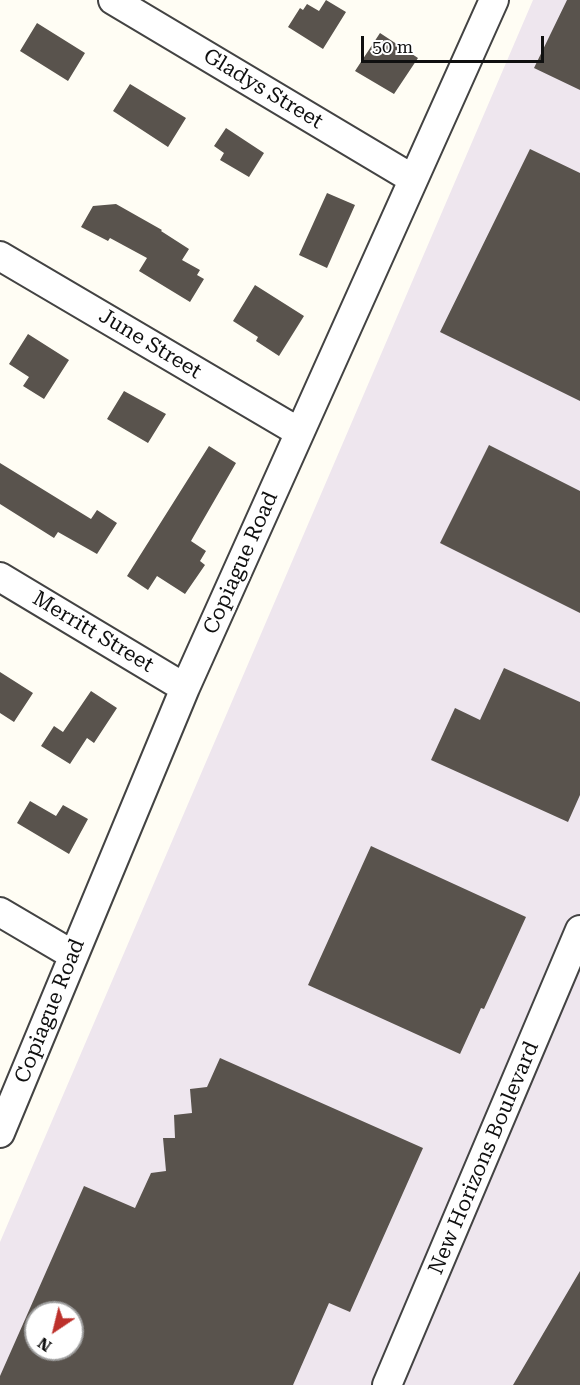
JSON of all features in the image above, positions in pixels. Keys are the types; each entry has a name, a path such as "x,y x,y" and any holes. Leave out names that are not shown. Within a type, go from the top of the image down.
{"street":[{"name":"Gladys Street","path":"113,0 413,179"},
{"name":"Copiague Road","path":"0,1132 185,688 495,0"},
{"name":"June Street","path":"0,256 299,432"},
{"name":"Merritt Street","path":"0,577 185,688"},
{"path":"0,912 73,956"},
{"name":"New Horizons Boulevard","path":"387,1385 580,930"}],"shaded area":[{"path":"533,0 580,0 580,1385 0,1385 0,1242"}],"building":[{"path":"326,0 346,12 323,49 288,27 300,8 303,10 307,4 319,11"},
{"path":"567,0 580,0 580,90 534,68"},
{"path":"37,23 85,53 68,81 20,51"},
{"path":"380,33 418,58 394,94 355,71"},
{"path":"130,84 186,118 168,147 113,111"},
{"path":"226,128 264,153 249,177 220,160 224,153 214,146"},
{"path":"530,149 580,173 580,401 440,332"},
{"path":"327,193 355,205 327,268 299,255"},
{"path":"116,204 162,230 189,249 182,260 200,270 197,275 204,279 190,302 139,271 147,258 110,238 108,241 81,227 93,206"},
{"path":"255,285 304,316 279,356 256,341 258,337 233,321"},
{"path":"28,334 69,360 44,399 23,386 29,377 9,364"},
{"path":"124,391 166,414 148,443 107,419"},
{"path":"489,445 580,491 580,613 440,543"},
{"path":"209,446 236,463 191,541 206,551 200,561 205,565 185,594 157,576 148,590 127,576"},
{"path":"0,463 91,519 97,510 117,523 97,554 58,532 54,538 0,504"},
{"path":"504,668 580,702 580,795 568,822 431,760 455,708 480,720"},
{"path":"0,672 33,693 14,722 0,713"},
{"path":"91,691 117,708 94,743 87,738 70,764 41,746 54,726 63,732"},
{"path":"30,801 56,816 63,805 88,819 69,854 17,823"},
{"path":"371,846 526,917 484,1009 481,1008 460,1054 308,985"},
{"path":"220,1058 423,1148 350,1312 329,1303 293,1385 0,1385 0,1376 24,1322 24,1361 84,1361 84,1301 33,1301 84,1186 135,1208 151,1173 166,1171 163,1138 175,1138 174,1115 192,1113 190,1089 207,1087"},
{"path":"580,1271 580,1385 513,1385"}]}
